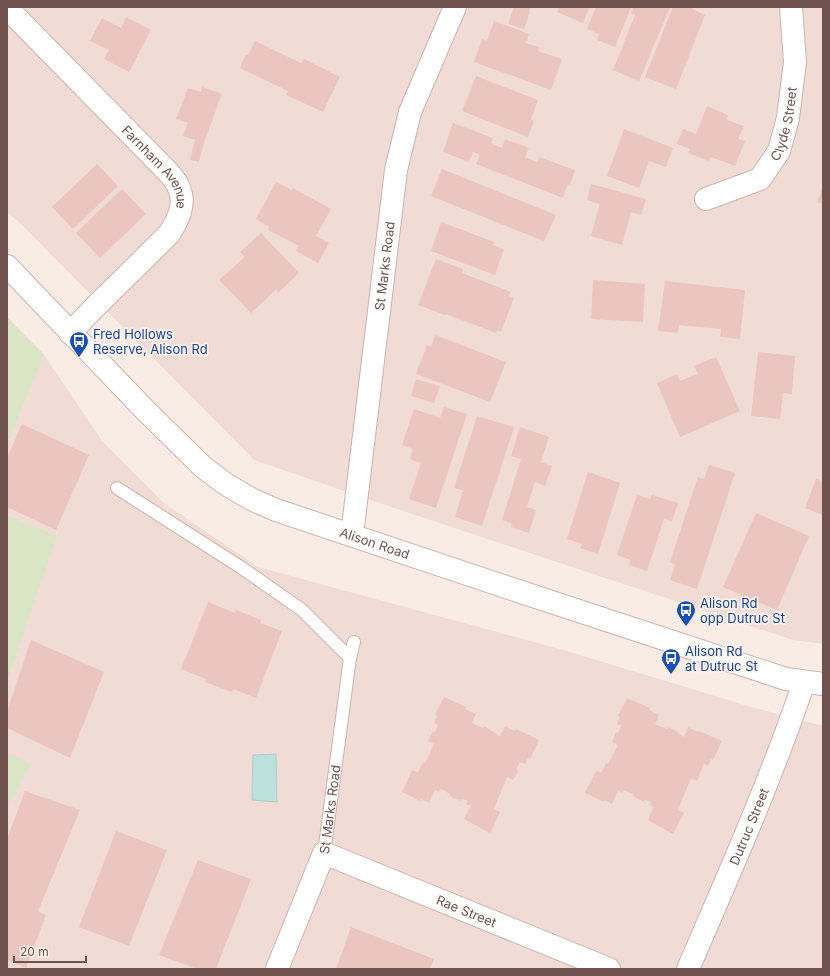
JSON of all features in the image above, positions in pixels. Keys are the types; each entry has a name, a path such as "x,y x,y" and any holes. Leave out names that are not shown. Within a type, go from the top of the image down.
{"street":[{"name":"St Marks Road","path":"352,535 396,170 410,112 455,7"},
{"name":"Clyde Street","path":"706,199 760,179 779,151 788,118 795,62 791,7"},
{"name":"Farnham Avenue","path":"7,8 169,173 179,187 182,203 178,220 169,234 70,333"},
{"name":"Alison Road","path":"7,266 147,412 202,466 251,499 276,510 786,679 814,683"},
{"name":"Dutruc Street","path":"688,969 743,844 794,714 814,683"},
{"name":"St Marks Road","path":"277,969 324,853"},
{"name":"Rae Street","path":"324,853 609,969"}],"lane":[{"path":"117,488 242,568 302,610 350,658"},
{"name":"St Marks Road","path":"324,853 350,658 354,642"}],"shaded area":[{"path":"7,7 823,7 823,644 793,640 254,460 20,223 7,212"},
{"path":"7,317 44,355 103,442 164,503 258,567 567,651 748,706 823,726 823,969 7,969"}],"green space":[{"path":"7,317 44,355 7,444"},
{"path":"7,515 57,536 7,681"},
{"path":"7,753 31,763 7,808"}],"water":[{"path":"276,754 277,802 252,800 253,755"}],"building":[{"path":"514,7 530,7 530,12 524,29 508,24"},
{"path":"559,7 590,7 583,23 557,12"},
{"path":"596,7 631,7 615,47 597,40 599,34 587,29"},
{"path":"634,7 670,7 639,81 613,70 635,15 631,13"},
{"path":"673,7 693,7 692,9 705,15 676,89 645,77"},
{"path":"126,17 151,30 129,72 104,59 109,50 90,41 102,18 121,28"},
{"path":"494,21 529,34 526,43 539,47 538,51 562,59 551,90 474,62 482,39 487,41"},
{"path":"255,41 301,63 304,59 340,77 323,112 286,95 288,91 240,68 246,54 248,55"},
{"path":"476,76 538,100 531,119 534,121 528,137 462,111"},
{"path":"202,87 222,94 204,142 199,162 190,160 195,140 183,136 188,123 176,119 188,88 201,92"},
{"path":"707,106 728,115 727,120 744,126 738,139 745,141 735,166 711,157 709,161 688,153 690,149 677,144 683,129 696,134"},
{"path":"453,123 493,138 491,143 502,148 505,139 529,148 525,157 537,162 539,157 575,170 570,185 568,184 563,198 476,164 480,155 473,152 469,162 443,152"},
{"path":"624,129 673,148 666,167 649,161 639,188 607,176"},
{"path":"97,164 118,186 73,229 52,207"},
{"path":"442,169 556,215 544,241 431,196"},
{"path":"276,182 292,190 293,188 331,209 316,236 329,243 318,263 296,251 299,246 268,230 269,227 256,219"},
{"path":"591,184 646,199 641,215 631,212 622,245 591,236 600,204 587,200"},
{"path":"823,187 823,204 817,202"},
{"path":"122,189 146,214 100,258 76,233"},
{"path":"441,222 494,242 493,245 504,249 495,275 431,251"},
{"path":"261,233 299,273 278,293 276,290 251,313 219,280 245,257 240,252"},
{"path":"436,259 463,269 462,273 511,292 509,296 514,298 501,332 497,330 496,333 418,305"},
{"path":"593,280 645,284 643,322 591,319"},
{"path":"665,281 745,290 740,339 720,337 721,329 679,325 678,333 658,331"},
{"path":"435,335 506,362 490,402 416,374 427,345 431,347"},
{"path":"758,352 795,356 792,394 783,393 780,419 751,416"},
{"path":"716,357 740,411 680,437 657,383 677,374 680,381 698,374 694,366"},
{"path":"416,379 440,386 434,403 411,396"},
{"path":"444,407 467,414 436,508 409,499 421,463 410,459 413,449 402,445 414,409 440,418"},
{"path":"477,416 514,427 482,526 455,517 463,490 454,488"},
{"path":"22,424 89,455 56,530 7,507 7,458"},
{"path":"520,427 549,437 541,462 552,466 545,486 535,482 527,507 536,510 529,533 511,527 512,523 502,520 521,459 511,456"},
{"path":"709,465 735,473 697,589 670,580 675,565 670,562 698,477 704,479"},
{"path":"588,472 620,483 598,554 580,548 582,544 567,539"},
{"path":"816,479 823,481 823,515 805,508"},
{"path":"637,495 650,499 652,495 678,503 672,521 664,519 647,571 629,565 631,560 617,555"},
{"path":"756,513 809,536 777,610 723,587"},
{"path":"208,602 235,613 236,610 261,620 260,623 282,631 256,698 233,689 232,692 205,682 206,679 181,669"},
{"path":"31,640 104,672 70,758 7,728 7,712"},
{"path":"444,697 466,707 465,709 476,714 472,723 483,728 484,726 500,736 505,726 515,731 516,729 539,740 530,759 528,758 525,764 520,762 516,770 518,771 513,780 507,777 494,809 500,812 490,833 464,819 471,806 466,804 468,801 462,799 461,801 450,796 450,794 441,789 439,792 435,790 429,803 421,799 420,801 402,792 412,770 418,772 423,762 425,763 434,744 428,741 438,725 434,723 437,716 435,715"},
{"path":"627,698 650,708 649,710 659,715 655,724 667,729 668,727 684,737 688,727 722,741 713,760 711,759 708,766 704,763 697,781 691,778 678,810 684,813 673,834 648,820 654,807 650,805 651,802 645,800 644,802 624,790 623,793 618,791 612,804 585,793 596,771 601,773 606,763 608,764 618,745 612,742 616,732 618,733 622,725 617,724 620,717 618,716"},
{"path":"25,791 80,810 38,911 46,915 26,968 7,960 7,839"},
{"path":"116,831 167,850 129,946 79,927"},
{"path":"198,860 251,879 216,969 197,969 159,955"},
{"path":"351,927 434,959 430,969 336,969"}],"place":[{"name":"Fred Hollows Reserve, Alison Rd","path":"79,358"},
{"name":"Alison Rd opp Dutruc St","path":"686,627"},
{"name":"Alison Rd at Dutruc St","path":"671,675"}]}
